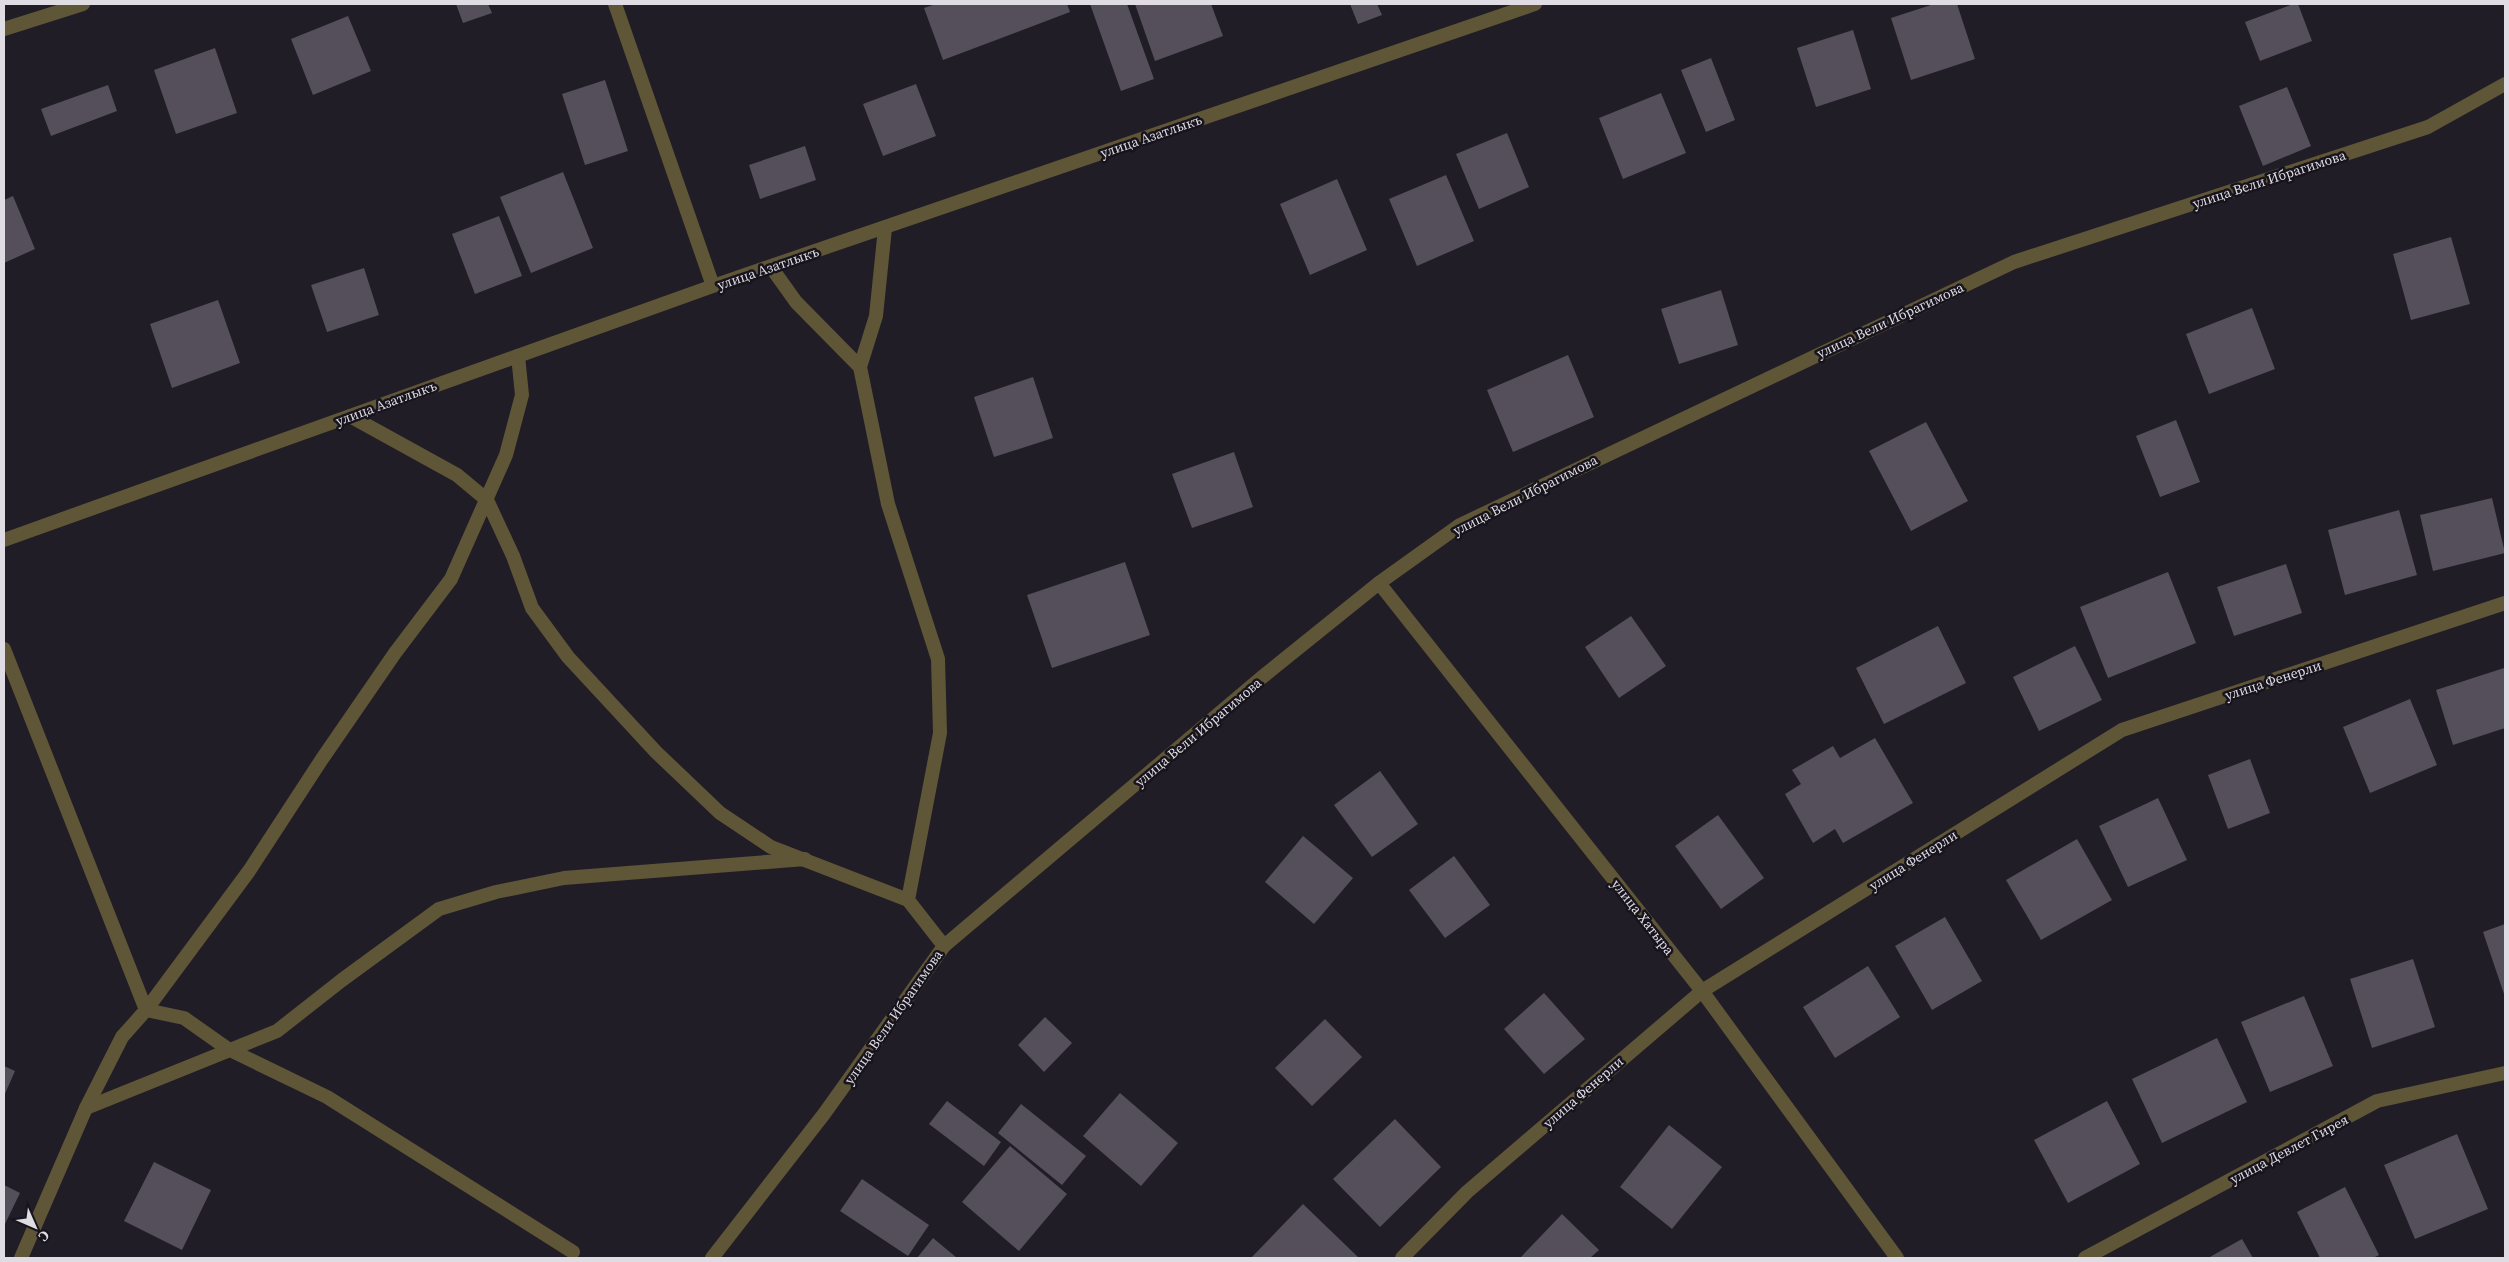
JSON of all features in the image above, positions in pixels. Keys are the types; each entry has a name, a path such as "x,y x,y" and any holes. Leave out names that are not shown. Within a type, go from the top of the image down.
{"street":[{"path":"4,29 84,4"},
{"path":"615,4 713,286"},
{"name":"улица Азатлыкъ","path":"4,540 713,286 1535,4"},
{"name":"улица Вели Ибрагимова","path":"712,1258 824,1114 944,946 1261,678 1379,583 1460,525 2014,262 2428,127 2505,84"},
{"path":"885,228 876,316 860,367 888,504 938,659 940,733 908,900"},
{"path":"771,267 796,302 860,367"},
{"path":"21,1258 86,1108 122,1037 146,1010 249,871 322,759 395,653 451,579 506,455 522,395 518,356"},
{"path":"350,416 457,475 487,500 513,556 532,608 568,658 656,752 720,813 771,847 908,900 944,946"},
{"name":"улица Хатыра","path":"1379,583 1702,991 1897,1258"},
{"name":"улица Фенерли","path":"1402,1258 1467,1192 1702,991 2122,730 2505,603"},
{"path":"4,649 146,1010"},
{"path":"86,1108 228,1049 277,1031 342,980 439,909 496,892 564,878 805,859"},
{"path":"146,1010 184,1018 228,1049 327,1097 573,1252"},
{"name":"улица Девлет Гирея","path":"2084,1258 2377,1101 2505,1073"}],"building":[{"path":"456,4 488,4 492,13 463,23"},
{"path":"936,4 1067,4 1070,12 943,60 924,8"},
{"path":"1090,4 1127,4 1154,79 1121,91"},
{"path":"1135,4 1211,4 1223,36 1155,61"},
{"path":"1350,4 1377,4 1382,15 1358,24"},
{"path":"1934,4 1957,4 1975,59 1911,80 1891,18"},
{"path":"2293,4 2298,4 2312,41 2260,61 2245,22"},
{"path":"348,16 371,71 313,95 291,39"},
{"path":"1853,30 1871,89 1816,107 1797,48"},
{"path":"215,48 237,113 176,134 154,70"},
{"path":"1711,58 1735,120 1706,132 1681,70"},
{"path":"605,80 628,151 585,165 562,94"},
{"path":"916,84 936,136 883,156 863,104"},
{"path":"108,85 117,111 51,136 41,109"},
{"path":"2287,87 2311,146 2263,166 2239,106"},
{"path":"1661,93 1686,153 1623,179 1599,118"},
{"path":"1507,133 1529,187 1479,209 1456,154"},
{"path":"805,146 816,180 760,199 749,165"},
{"path":"563,172 593,248 531,273 500,197"},
{"path":"1446,175 1474,241 1417,266 1389,199"},
{"path":"1337,179 1367,250 1310,275 1280,204"},
{"path":"13,196 35,249 4,263 4,200"},
{"path":"499,216 522,276 475,294 452,234"},
{"path":"2451,237 2470,304 2411,320 2393,254"},
{"path":"364,268 379,315 327,332 311,285"},
{"path":"1721,290 1738,345 1679,364 1661,309"},
{"path":"218,300 240,363 172,388 150,324"},
{"path":"2252,308 2275,369 2209,394 2186,334"},
{"path":"1568,355 1594,417 1513,452 1487,390"},
{"path":"1033,377 1053,438 994,457 974,397"},
{"path":"2176,420 2200,482 2160,497 2136,436"},
{"path":"1926,422 1968,501 1911,531 1869,451"},
{"path":"1234,452 1253,507 1192,528 1172,474"},
{"path":"2492,498 2505,553 2433,571 2420,515"},
{"path":"2399,510 2417,575 2345,595 2328,530"},
{"path":"1125,562 1150,635 1052,668 1027,595"},
{"path":"2286,564 2302,613 2234,636 2217,587"},
{"path":"2168,572 2196,643 2108,678 2080,607"},
{"path":"1631,616 1666,666 1619,698 1585,647"},
{"path":"1938,626 1966,683 1884,724 1856,668"},
{"path":"2075,646 2102,700 2039,731 2013,677"},
{"path":"2504,668 2505,728 2453,745 2436,690"},
{"path":"2410,699 2437,765 2370,793 2343,727"},
{"path":"1875,738 1913,803 1843,843 1835,829 1813,843 1785,794 1801,784 1792,770 1833,746 1840,758"},
{"path":"2250,759 2270,813 2228,829 2208,775"},
{"path":"1380,771 1418,824 1372,857 1334,805"},
{"path":"2158,798 2187,860 2128,887 2099,826"},
{"path":"1718,815 1764,878 1721,909 1675,846"},
{"path":"1303,836 1353,878 1314,924 1265,882"},
{"path":"2077,839 2112,900 2041,940 2006,880"},
{"path":"1454,856 1490,905 1445,938 1409,890"},
{"path":"1945,917 1982,981 1932,1010 1895,946"},
{"path":"2505,924 2505,997 2483,932"},
{"path":"2413,959 2435,1027 2372,1048 2350,979"},
{"path":"1868,966 1900,1017 1835,1058 1803,1007"},
{"path":"1544,993 1585,1039 1544,1074 1504,1029"},
{"path":"2304,996 2333,1066 2270,1092 2241,1022"},
{"path":"1045,1017 1072,1043 1044,1072 1018,1045"},
{"path":"1325,1019 1362,1057 1312,1106 1275,1068"},
{"path":"2217,1038 2247,1102 2162,1143 2132,1079"},
{"path":"4,1066 15,1071 4,1096"},
{"path":"1120,1093 1178,1143 1141,1186 1083,1136"},
{"path":"947,1101 1001,1142 984,1166 929,1124"},
{"path":"2107,1101 2140,1164 2068,1203 2034,1140"},
{"path":"1021,1104 1086,1156 1062,1185 998,1133"},
{"path":"1395,1119 1441,1167 1380,1227 1333,1179"},
{"path":"1669,1125 1722,1167 1672,1229 1620,1187"},
{"path":"2457,1134 2488,1209 2415,1239 2384,1165"},
{"path":"1010,1146 1067,1194 1019,1251 962,1202"},
{"path":"154,1162 211,1190 182,1250 124,1221"},
{"path":"862,1179 929,1225 908,1256 840,1211"},
{"path":"4,1185 20,1193 4,1226"},
{"path":"2345,1187 2379,1255 2373,1258 2320,1258 2297,1212"},
{"path":"1303,1204 1358,1257 1251,1258"},
{"path":"1562,1214 1599,1250 1590,1258 1520,1258"},
{"path":"933,1238 957,1258 917,1258"},
{"path":"2242,1239 2253,1258 2208,1258"}]}
